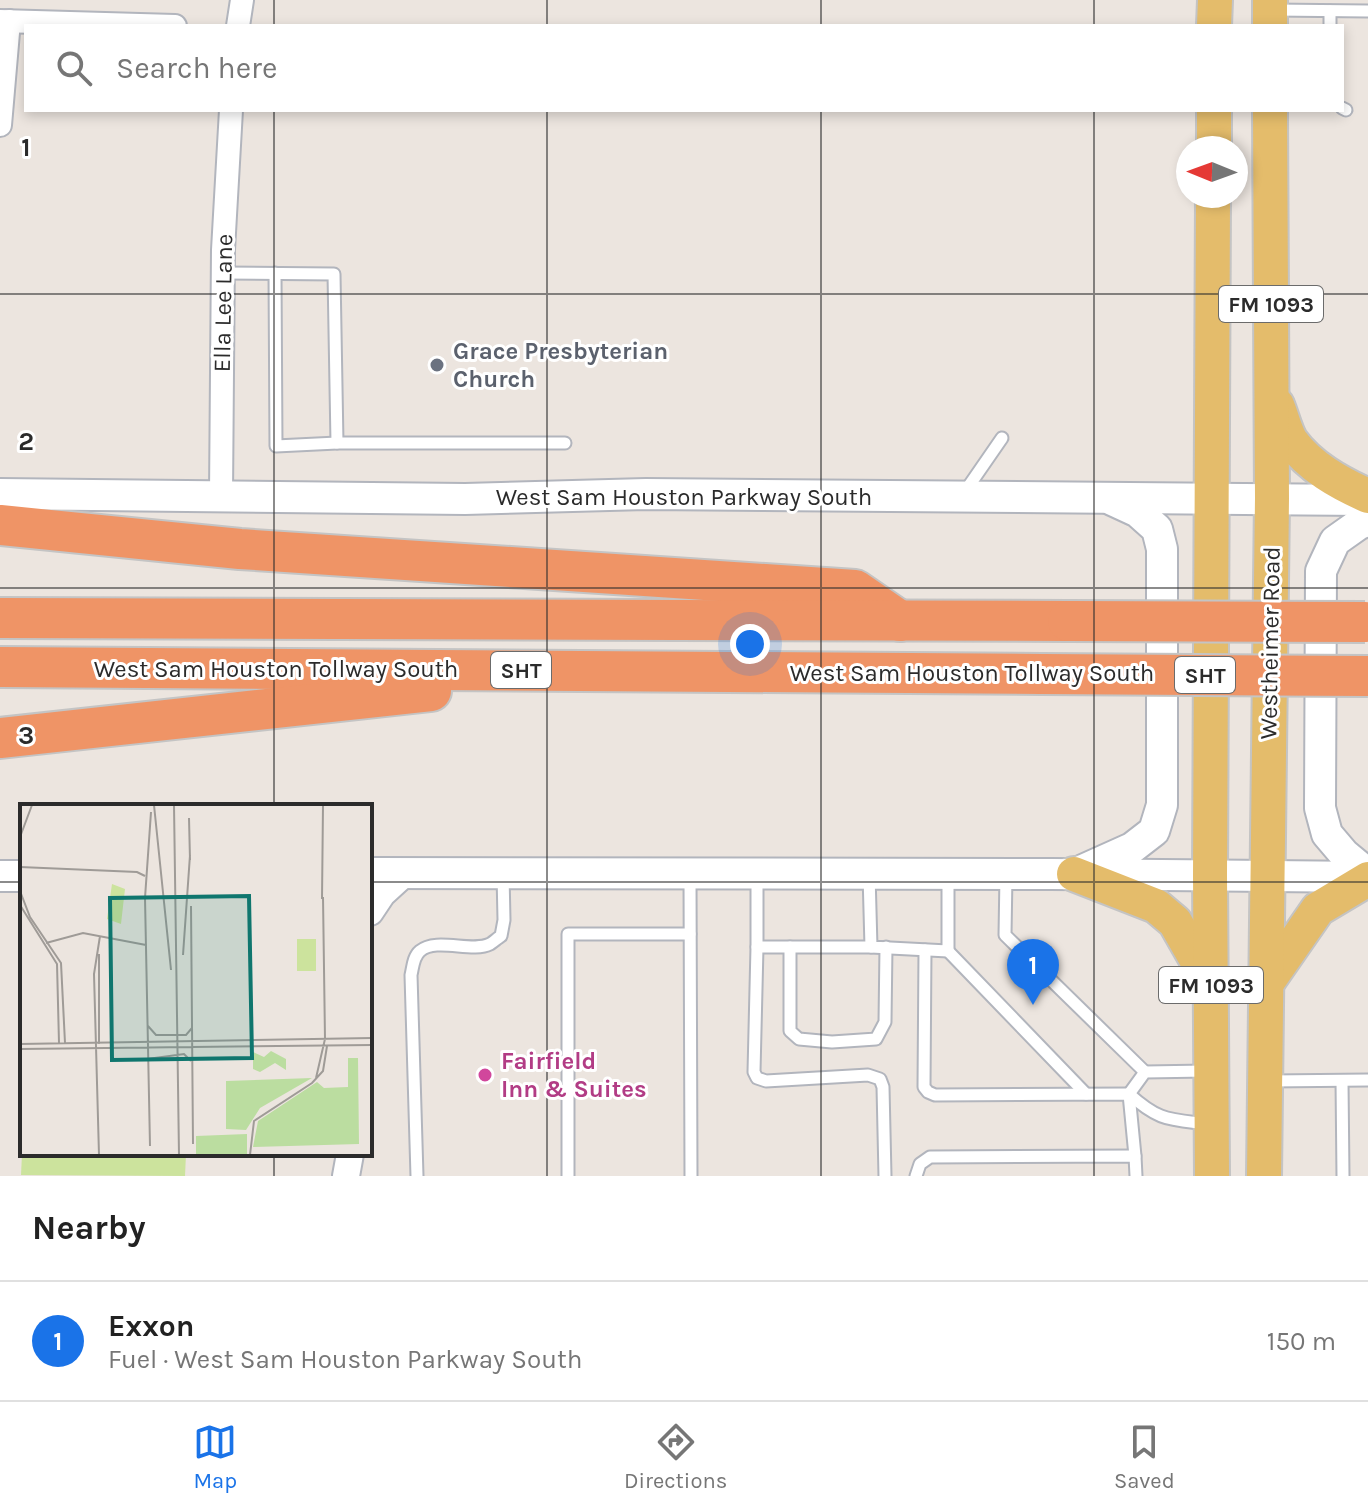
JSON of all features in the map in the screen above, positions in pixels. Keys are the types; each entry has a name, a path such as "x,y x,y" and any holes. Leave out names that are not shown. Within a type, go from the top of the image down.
{"highway":[{"path":"0,525 240,549 855,590 900,621"},
{"name":"West Sam Houston Tollway South","path":"0,618 1366,622"},
{"name":"West Sam Houston Tollway South","path":"0,667 1368,676"},
{"path":"0,738 613,671"}],"main road":[{"path":"1214,24 1215,0"},
{"path":"1214,112 1214,136"},
{"name":"Westheimer Road","path":"1264,1176 1272,498 1270,112"},
{"name":"FM 1093","path":"1212,1176 1213,208"},
{"path":"1272,390 1290,439 1304,455 1339,483 1368,498"},
{"name":"West Sam Houston Parkway South","path":"0,494 465,499 646,494 1368,498"},
{"path":"1074,874 1132,848 1154,831 1162,805 1162,549 1157,529 1138,512 1106,497"},
{"path":"1368,521 1335,541 1321,571 1320,808 1327,834 1368,877"},
{"path":"372,873 1368,877"},
{"path":"1074,874 1156,906 1175,922 1211,984"},
{"path":"1266,984 1318,909 1368,877"}],"street":[{"path":"238,24 242,0"},
{"path":"0,125 4,21 107,24"},
{"name":"Ella Lee Lane","path":"221,495 223,273 231,112"},
{"path":"372,909 382,894 405,873"},
{"path":"346,1176 350,1156"}],"lane":[{"path":"1330,11 1330,24"},
{"path":"1270,12 1368,11"},
{"path":"223,273 334,274 337,443"},
{"path":"275,273 276,446 565,443"},
{"path":"962,496 1002,438"},
{"path":"417,1176 411,975 414,960 419,951 428,947 481,947 501,936 504,920 503,874"},
{"path":"690,874 691,1176"},
{"path":"757,874 754,1072 757,1078 766,1081 868,1075 880,1079 883,1087 885,1176"},
{"path":"869,874 871,947"},
{"path":"948,874 948,951"},
{"path":"1006,874 1005,935 1145,1072 1211,1071"},
{"path":"568,1176 568,934 690,934"},
{"path":"757,947 886,947 948,951 1086,1094"},
{"path":"790,947 790,1031 799,1039 832,1042 876,1039 885,1022 886,947"},
{"path":"925,950 924,1087 928,1092 935,1095 1129,1094 1147,1111 1162,1118 1211,1124"},
{"path":"1136,1176 1129,1094 1145,1072"},
{"path":"1265,1081 1368,1080"},
{"path":"1342,1081 1343,1176"},
{"path":"916,1176 920,1164 930,1157 1135,1156"}],"green space":[{"path":"22,1156 186,1156 185,1176 21,1175"}],"place":[{"name":"Grace Presbyterian Church","path":"437,365"},
{"name":"Exxon","path":"1033,1005"},
{"name":"Fairfield Inn & Suites","path":"485,1075"}]}
